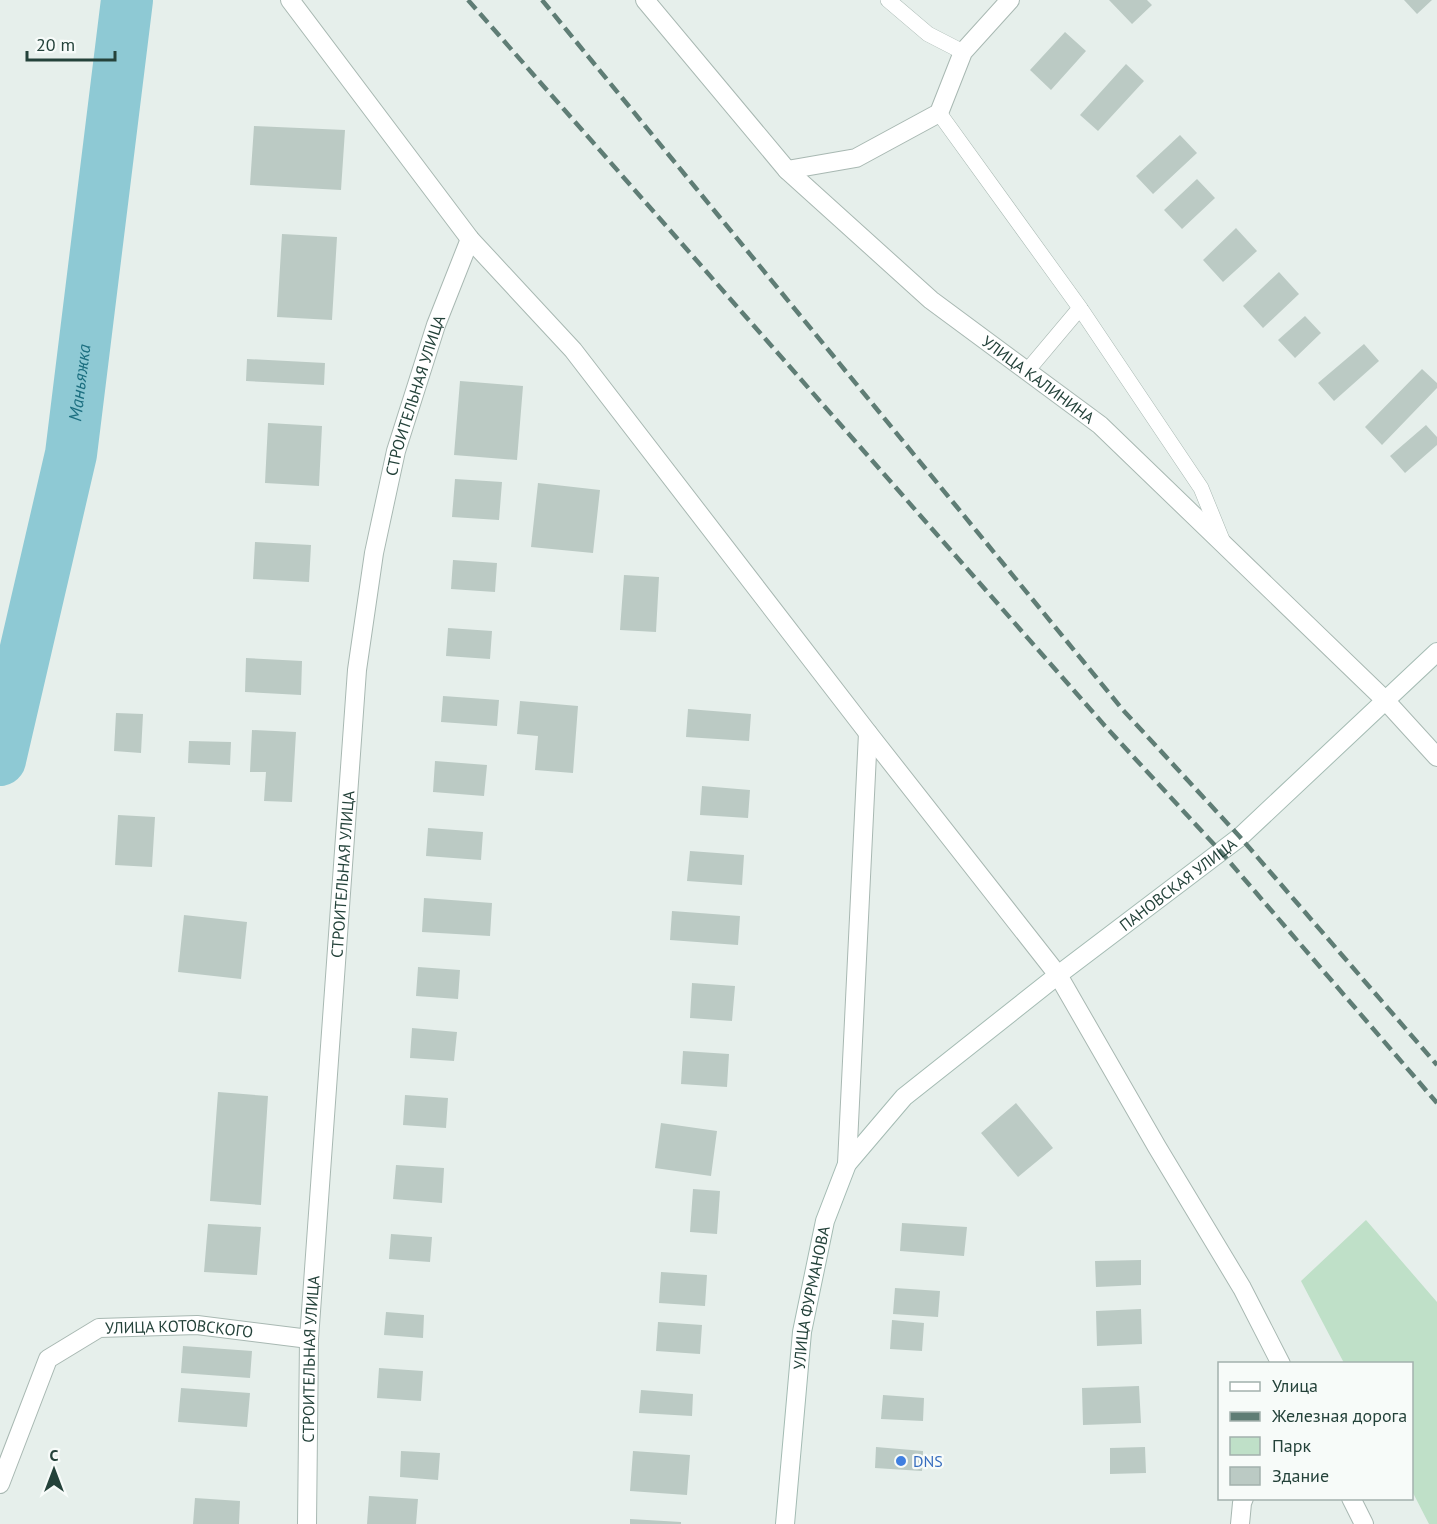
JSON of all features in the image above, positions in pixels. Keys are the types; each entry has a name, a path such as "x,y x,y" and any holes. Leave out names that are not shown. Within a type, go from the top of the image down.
{"street":[{"path":"290,0 470,239 573,350 1058,975 1157,1147 1242,1288 1280,1362"},
{"name":"УЛИЦА КАЛИНИНА","path":"645,0 787,170 931,300 1100,425 1385,700 1437,756"},
{"path":"787,170 856,158 939,113 963,52 1010,0"},
{"name":"СТРОИТЕЛЬНАЯ УЛИЦА","path":"306,1524 309,1339 357,670 374,553 396,452 436,325 470,239"},
{"name":"ПАНОВСКАЯ УЛИЦА","path":"904,1096 1058,975 1240,837 1437,652"},
{"path":"847,1164 868,733"},
{"name":"УЛИЦА ФУРМАНОВА","path":"785,1524 802,1332 825,1221 847,1164 904,1096"},
{"name":"УЛИЦА КОТОВСКОГО","path":"0,1484 48,1359 99,1328 197,1325 309,1339"},
{"path":"1240,1524 1243,1500"},
{"path":"1352,1500 1364,1524"}],"lane":[{"path":"888,0 928,34 963,52"},
{"path":"939,113 1080,308 1201,488 1224,544"},
{"path":"1027,371 1080,308"}],"green space":[{"path":"1366,1220 1437,1302 1437,1524 1429,1524 1413,1493 1413,1362 1343,1362 1301,1281"}],"building":[{"path":"1109,0 1147,0 1152,5 1132,24"},
{"path":"1404,0 1432,0 1417,14"},
{"path":"1065,32 1086,51 1051,90 1030,70"},
{"path":"1126,64 1144,81 1098,131 1080,115"},
{"path":"254,126 345,130 341,190 250,185"},
{"path":"1180,135 1197,153 1153,194 1136,176"},
{"path":"1197,179 1215,198 1182,229 1164,210"},
{"path":"1236,228 1257,251 1223,282 1203,260"},
{"path":"282,234 337,237 332,320 277,317"},
{"path":"1279,272 1299,294 1263,328 1243,306"},
{"path":"1305,316 1321,333 1295,358 1278,340"},
{"path":"1364,344 1379,361 1334,401 1318,383"},
{"path":"247,359 325,363 324,385 246,381"},
{"path":"1422,369 1437,383 1437,388 1382,445 1365,427"},
{"path":"460,381 523,386 517,460 454,455"},
{"path":"268,423 322,426 319,486 265,483"},
{"path":"1426,425 1437,437 1437,445 1405,473 1390,456"},
{"path":"455,479 502,482 499,520 452,517"},
{"path":"538,483 600,490 593,553 531,547"},
{"path":"255,542 311,545 309,582 253,579"},
{"path":"453,560 497,563 495,592 451,589"},
{"path":"624,575 659,577 656,632 620,630"},
{"path":"448,628 492,631 490,659 446,656"},
{"path":"246,658 302,661 301,695 245,692"},
{"path":"443,696 499,700 497,726 441,722"},
{"path":"520,701 578,706 573,773 535,770 538,736 517,734"},
{"path":"688,709 751,714 749,741 686,737"},
{"path":"116,713 143,714 141,753 114,751"},
{"path":"252,730 296,732 292,802 264,801 266,772 250,772"},
{"path":"189,741 231,742 230,765 188,763"},
{"path":"435,761 487,765 484,796 433,792"},
{"path":"702,786 750,790 748,818 700,815"},
{"path":"118,815 155,817 152,867 115,865"},
{"path":"428,828 483,832 481,860 426,856"},
{"path":"690,851 744,855 742,885 687,881"},
{"path":"424,898 492,903 490,936 422,932"},
{"path":"672,911 740,916 738,945 670,940"},
{"path":"184,915 247,922 241,979 178,972"},
{"path":"418,967 460,970 458,999 416,996"},
{"path":"692,983 735,986 732,1021 690,1018"},
{"path":"412,1028 457,1032 454,1061 410,1058"},
{"path":"683,1051 729,1054 727,1087 681,1084"},
{"path":"218,1092 268,1096 261,1205 210,1201"},
{"path":"405,1095 448,1098 446,1128 403,1125"},
{"path":"1016,1103 1053,1148 1018,1177 981,1133"},
{"path":"661,1123 717,1131 711,1176 655,1168"},
{"path":"396,1165 444,1168 442,1203 393,1199"},
{"path":"693,1189 720,1191 717,1234 690,1232"},
{"path":"902,1223 967,1227 964,1256 900,1251"},
{"path":"208,1224 261,1227 257,1275 204,1272"},
{"path":"391,1234 432,1237 430,1262 389,1259"},
{"path":"1141,1260 1141,1285 1096,1287 1095,1261"},
{"path":"661,1272 707,1275 705,1306 659,1303"},
{"path":"895,1288 940,1291 938,1317 893,1314"},
{"path":"1141,1309 1142,1344 1097,1346 1096,1311"},
{"path":"386,1312 424,1315 423,1338 384,1335"},
{"path":"892,1320 924,1323 922,1351 890,1349"},
{"path":"658,1322 702,1325 700,1354 656,1351"},
{"path":"183,1346 252,1351 250,1378 181,1373"},
{"path":"379,1368 423,1371 421,1401 377,1398"},
{"path":"1139,1386 1141,1423 1083,1425 1082,1388"},
{"path":"181,1388 250,1393 247,1427 178,1422"},
{"path":"641,1390 693,1394 692,1416 639,1413"},
{"path":"883,1395 924,1398 923,1421 881,1419"},
{"path":"876,1447 923,1451 922,1471 875,1468"},
{"path":"1145,1447 1146,1473 1110,1474 1110,1448"},
{"path":"401,1451 440,1453 438,1480 400,1477"},
{"path":"633,1451 690,1455 687,1495 630,1491"},
{"path":"369,1496 418,1499 416,1524 367,1524"},
{"path":"195,1498 240,1501 239,1524 193,1524"},
{"path":"630,1519 681,1522 681,1524 630,1524"}],"waterway":[{"name":"Маньяжка","path":"0,760 71,454 127,0"}],"railway":[{"path":"468,0 1105,726 1221,852 1437,1103"},
{"path":"542,0 1123,710 1240,837 1437,1065"}],"place":[{"name":"DNS","path":"901,1461"}]}
